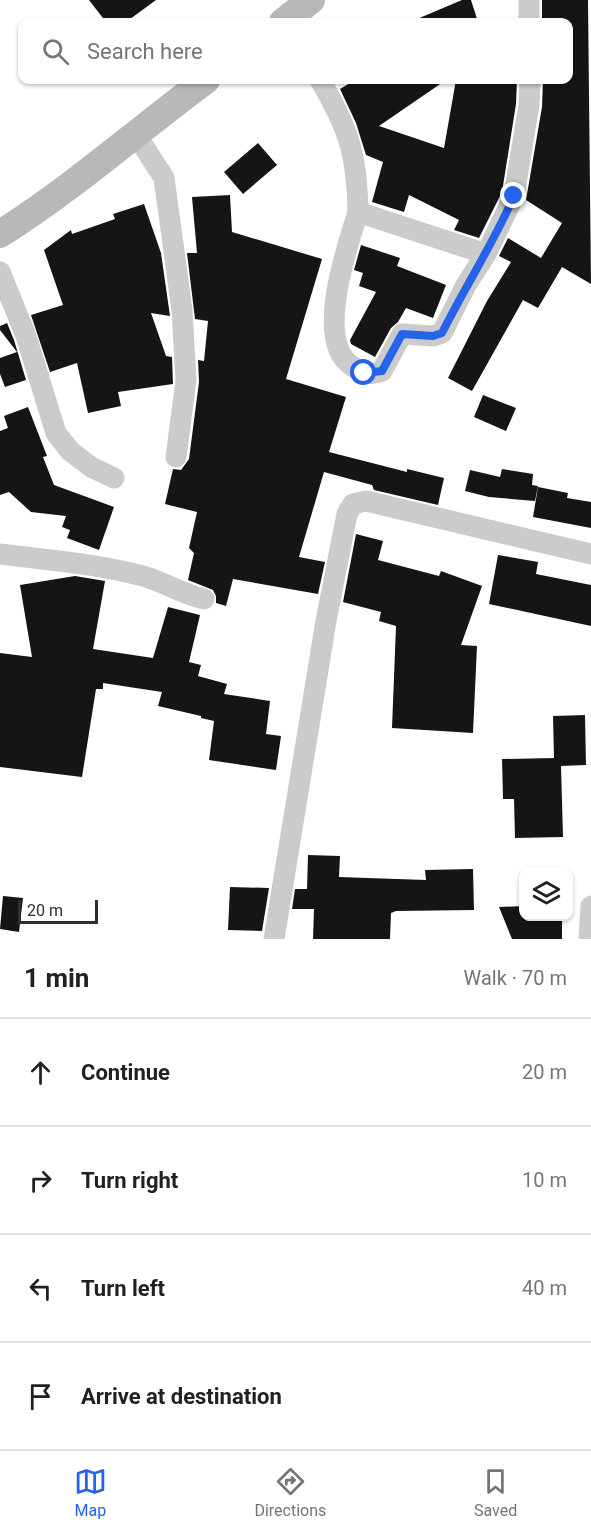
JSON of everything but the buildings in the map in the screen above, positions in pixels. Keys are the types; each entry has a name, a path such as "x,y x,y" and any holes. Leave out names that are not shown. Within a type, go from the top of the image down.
{"main road":[{"path":"288,18 311,0"},
{"path":"0,234 47,204 201,84"}],"street":[{"path":"529,0 529,18"},
{"path":"322,84 351,141 357,174 358,212 339,272 335,342 342,359 364,373 382,371 402,334 433,336 442,333 466,285 486,254 514,196 529,105 530,84"},
{"path":"135,133 164,178 182,310 186,380 177,457"},
{"path":"358,212 486,254"},
{"path":"0,272 26,336 56,433 70,451 91,467 114,478"},
{"path":"274,939 326,621 347,514 353,504 366,501 591,554"},
{"path":"0,554 81,561 142,575 183,594 204,599"},
{"path":"589,939 591,906"}],"route":[{"path":"364,373 375,374 382,371 402,334 439,336 442,333 466,285 486,254 514,196"}]}
